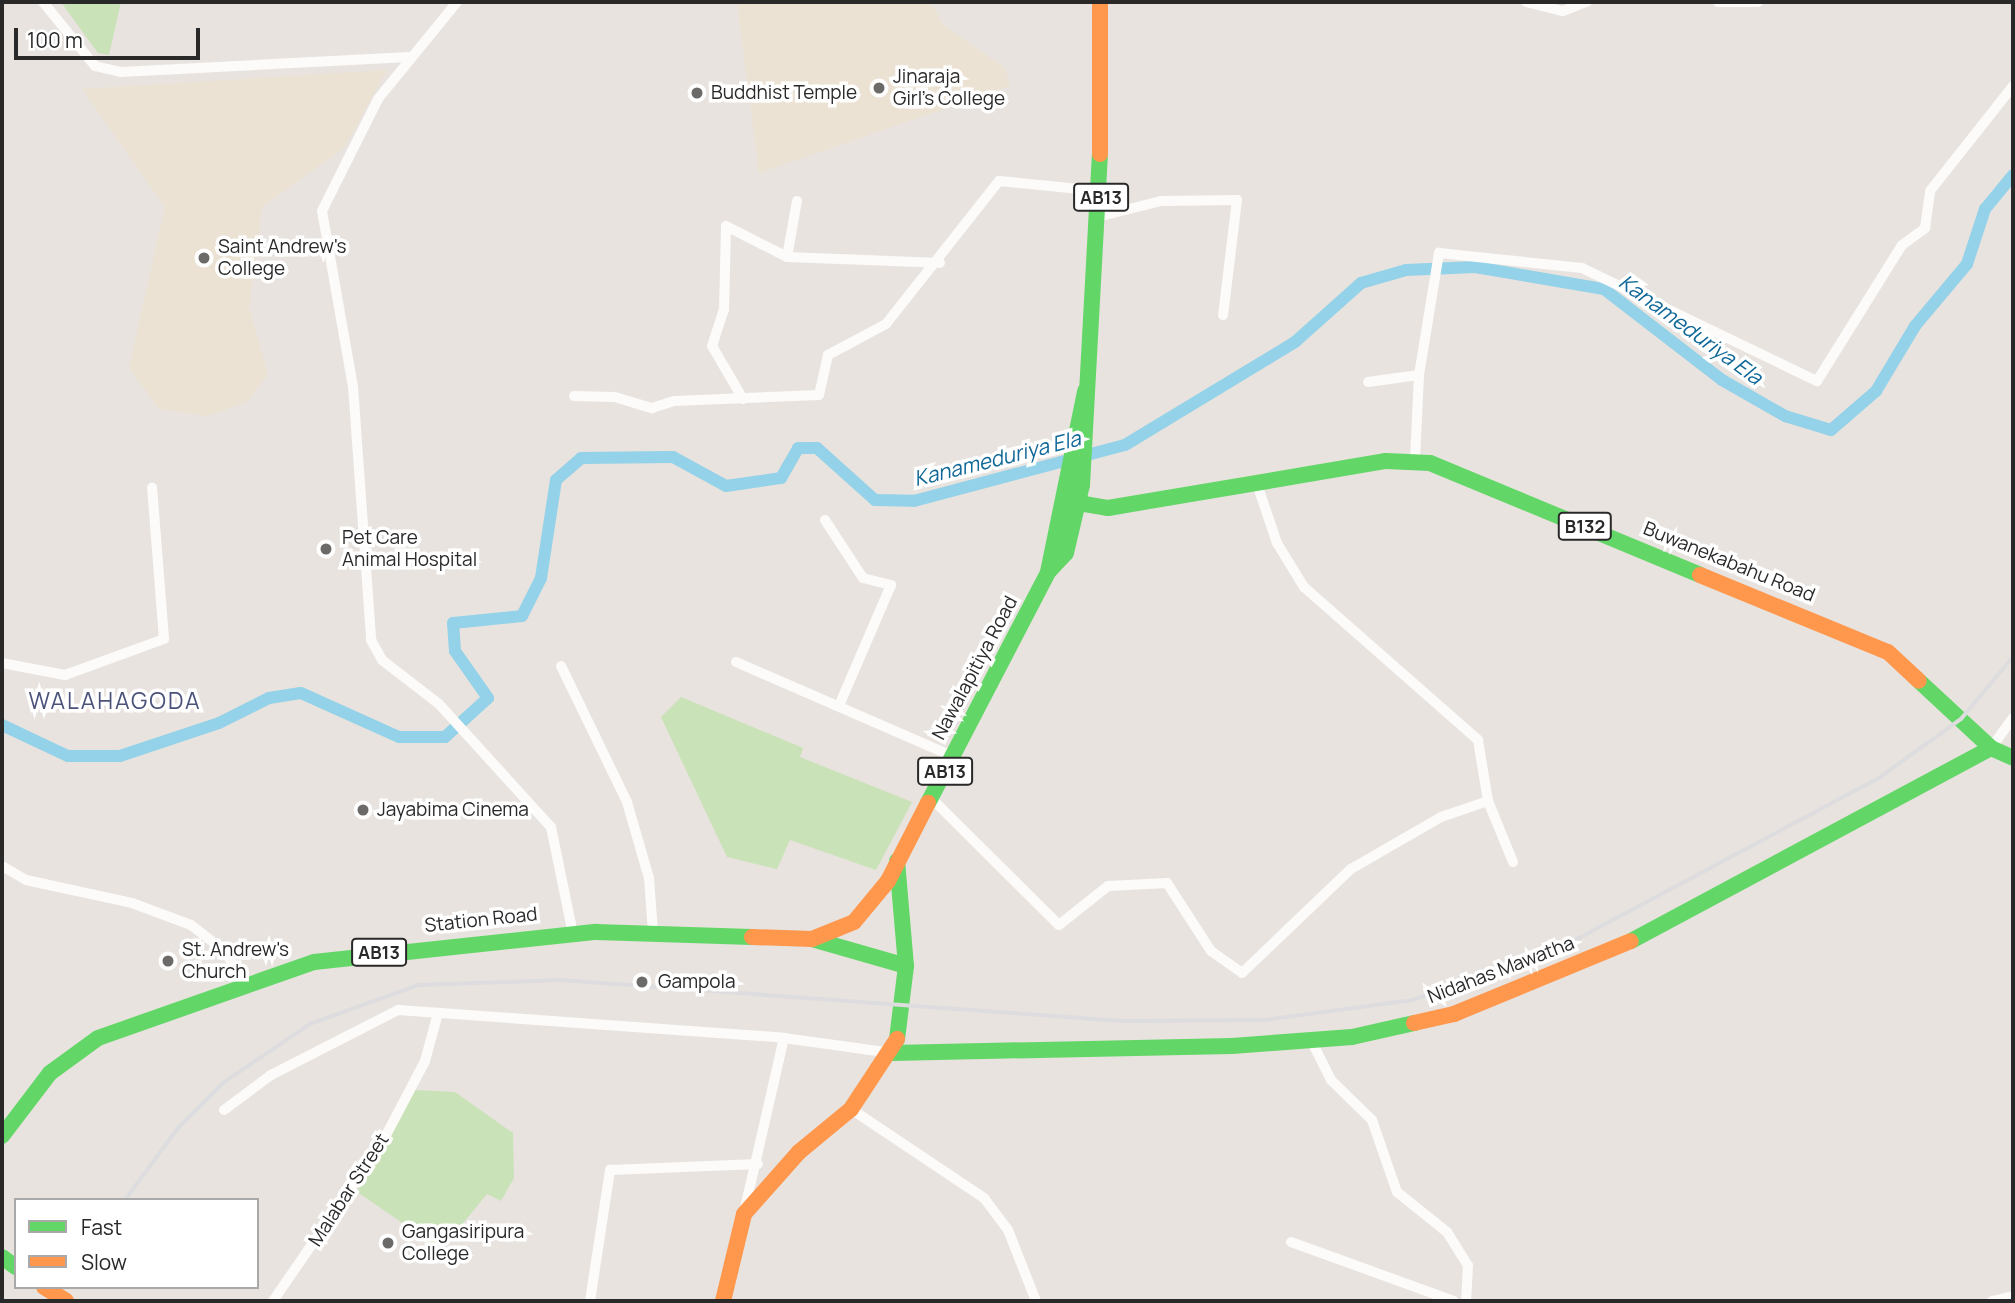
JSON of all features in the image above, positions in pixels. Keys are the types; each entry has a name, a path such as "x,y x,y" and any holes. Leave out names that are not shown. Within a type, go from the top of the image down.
{"main road":[{"name":"AB13","path":"1100,2 1101,216"},
{"name":"Nawalapitiya Road","path":"812,939 863,915 897,861 931,798 1048,572 1066,553 1076,485 1101,216"},
{"path":"1072,509 1108,508 1258,487 1415,459"},
{"name":"Buwanekabahu Road","path":"1415,459 1888,652 1991,748 2013,758"},
{"name":"Nidahas Mawatha","path":"892,1053 1311,1040 1454,1014 1617,948 1991,748"},
{"path":"723,1301 744,1213 799,1152 851,1109 892,1053 903,1025 906,966 897,861"},
{"name":"Station Road","path":"2,1135 38,1085 85,1046 243,984 329,958 573,933 812,939"},
{"path":"812,939 906,966"},
{"path":"47,1289 66,1301"}],"street":[{"path":"43,2 94,66 121,72 409,57"},
{"path":"457,2 409,57 378,99 328,191 323,233 353,386 371,640 382,660 444,709 551,827 573,933"},
{"path":"1526,2 1563,11 1587,2"},
{"path":"1718,2 1758,2"},
{"path":"1415,459 1419,375 1439,253 1582,268 1817,382 1902,245 1925,229 1930,191 2013,86"},
{"path":"574,396 615,397 652,408 819,395 828,355 886,324 940,263 999,181 1101,191"},
{"path":"1101,216 1161,201 1237,200 1223,315"},
{"path":"787,257 797,201"},
{"path":"743,399 712,346 724,310 726,226 787,257 940,263"},
{"path":"1368,382 1419,375"},
{"path":"2,663 65,674 164,639 152,487"},
{"path":"1258,487 1277,543 1304,587 1478,740 1488,801 1513,862"},
{"path":"825,520 863,578 891,585 839,706"},
{"path":"736,662 952,756"},
{"path":"561,666 627,802 649,878 653,933"},
{"path":"1991,748 2013,718"},
{"path":"931,798 1059,925 1108,886 1167,883 1210,951 1242,973 1351,869 1441,817 1488,801"},
{"path":"2,866 26,880 132,903 191,925 226,952 243,984"},
{"path":"224,1110 271,1075 376,1018 398,1010 784,1038 892,1053"},
{"name":"Malabar Street","path":"273,1301 383,1141 418,1076 438,1013"},
{"path":"744,1213 758,1164 784,1038"},
{"path":"1311,1040 1331,1080 1372,1120 1397,1192 1447,1232 1468,1265 1466,1301"},
{"path":"851,1109 984,1198 1008,1230 1036,1301"},
{"path":"590,1301 610,1170 758,1164"},
{"path":"1291,1242 1454,1301"},
{"path":"1992,1301 2013,1296"}],"shaded area":[{"name":"Jinaraja Girl's College","path":"737,2 931,2 943,25 1005,68 1010,86 759,173"},
{"name":"Saint Andrew's College","path":"387,70 344,148 262,207 249,308 268,374 247,402 207,416 159,409 129,368 165,207 82,89"}],"green space":[{"path":"61,2 121,2 109,55 98,53"},
{"path":"681,697 803,748 800,757 912,802 876,870 790,840 777,869 727,857 661,717"},
{"path":"415,1090 455,1092 513,1133 514,1178 501,1201 487,1194 450,1239 432,1243 357,1192"}],"waterway":[{"name":"Kanameduriya Ela","path":"2,725 68,756 120,756 219,723 269,698 301,693 399,737 445,737 488,698 455,651 453,623 522,616 541,578 556,480 581,458 673,457 726,486 781,478 798,448 817,448 875,500 914,501 1125,445 1295,342 1361,283 1406,270 1475,267 1604,289 1722,380 1785,416 1831,430 1876,391 1915,326 1967,264 1985,209 2013,175"}],"railway":[{"path":"126,1198 178,1128 223,1083 310,1024 419,985 561,980 1122,1021 1264,1020 1413,1000 1568,944 1879,778 1961,719 2013,657"}],"traffic: fast":[{"path":"1050,570 1066,553 1082,485 1100,154"},
{"path":"928,803 1048,572 1085,391"},
{"path":"1067,501 1108,508 1386,461 1430,463 1700,575"},
{"path":"1919,681 1991,748 2013,758"},
{"path":"1631,941 1991,748"},
{"path":"897,861 906,966 897,1039"},
{"path":"2,1136 50,1073 98,1038 314,962 596,932 752,937"},
{"path":"812,939 906,966"},
{"path":"892,1053 1232,1046 1352,1037 1414,1023"},
{"path":"2,1257 14,1266"}],"traffic: slow":[{"path":"1100,2 1100,154"},
{"path":"1700,575 1888,652 1919,681"},
{"path":"752,937 812,939 854,922 888,881 928,803"},
{"path":"1414,1023 1454,1014 1631,941"},
{"path":"723,1301 744,1214 799,1152 851,1109 897,1039"},
{"path":"47,1289 66,1301"}],"place":[{"name":"Jinaraja Girl's College","path":"879,88"},
{"name":"Buddhist Temple","path":"697,93"},
{"name":"Saint Andrew's College","path":"204,258"},
{"name":"Pet Care Animal Hospital","path":"326,549"},
{"name":"Jayabima Cinema","path":"363,810"},
{"name":"St. Andrew's Church","path":"168,961"},
{"name":"Gampola","path":"642,982"},
{"name":"Gangasiripura College","path":"388,1243"}],"district":[{"name":"WALAHAGODA","path":"115,700"}]}
